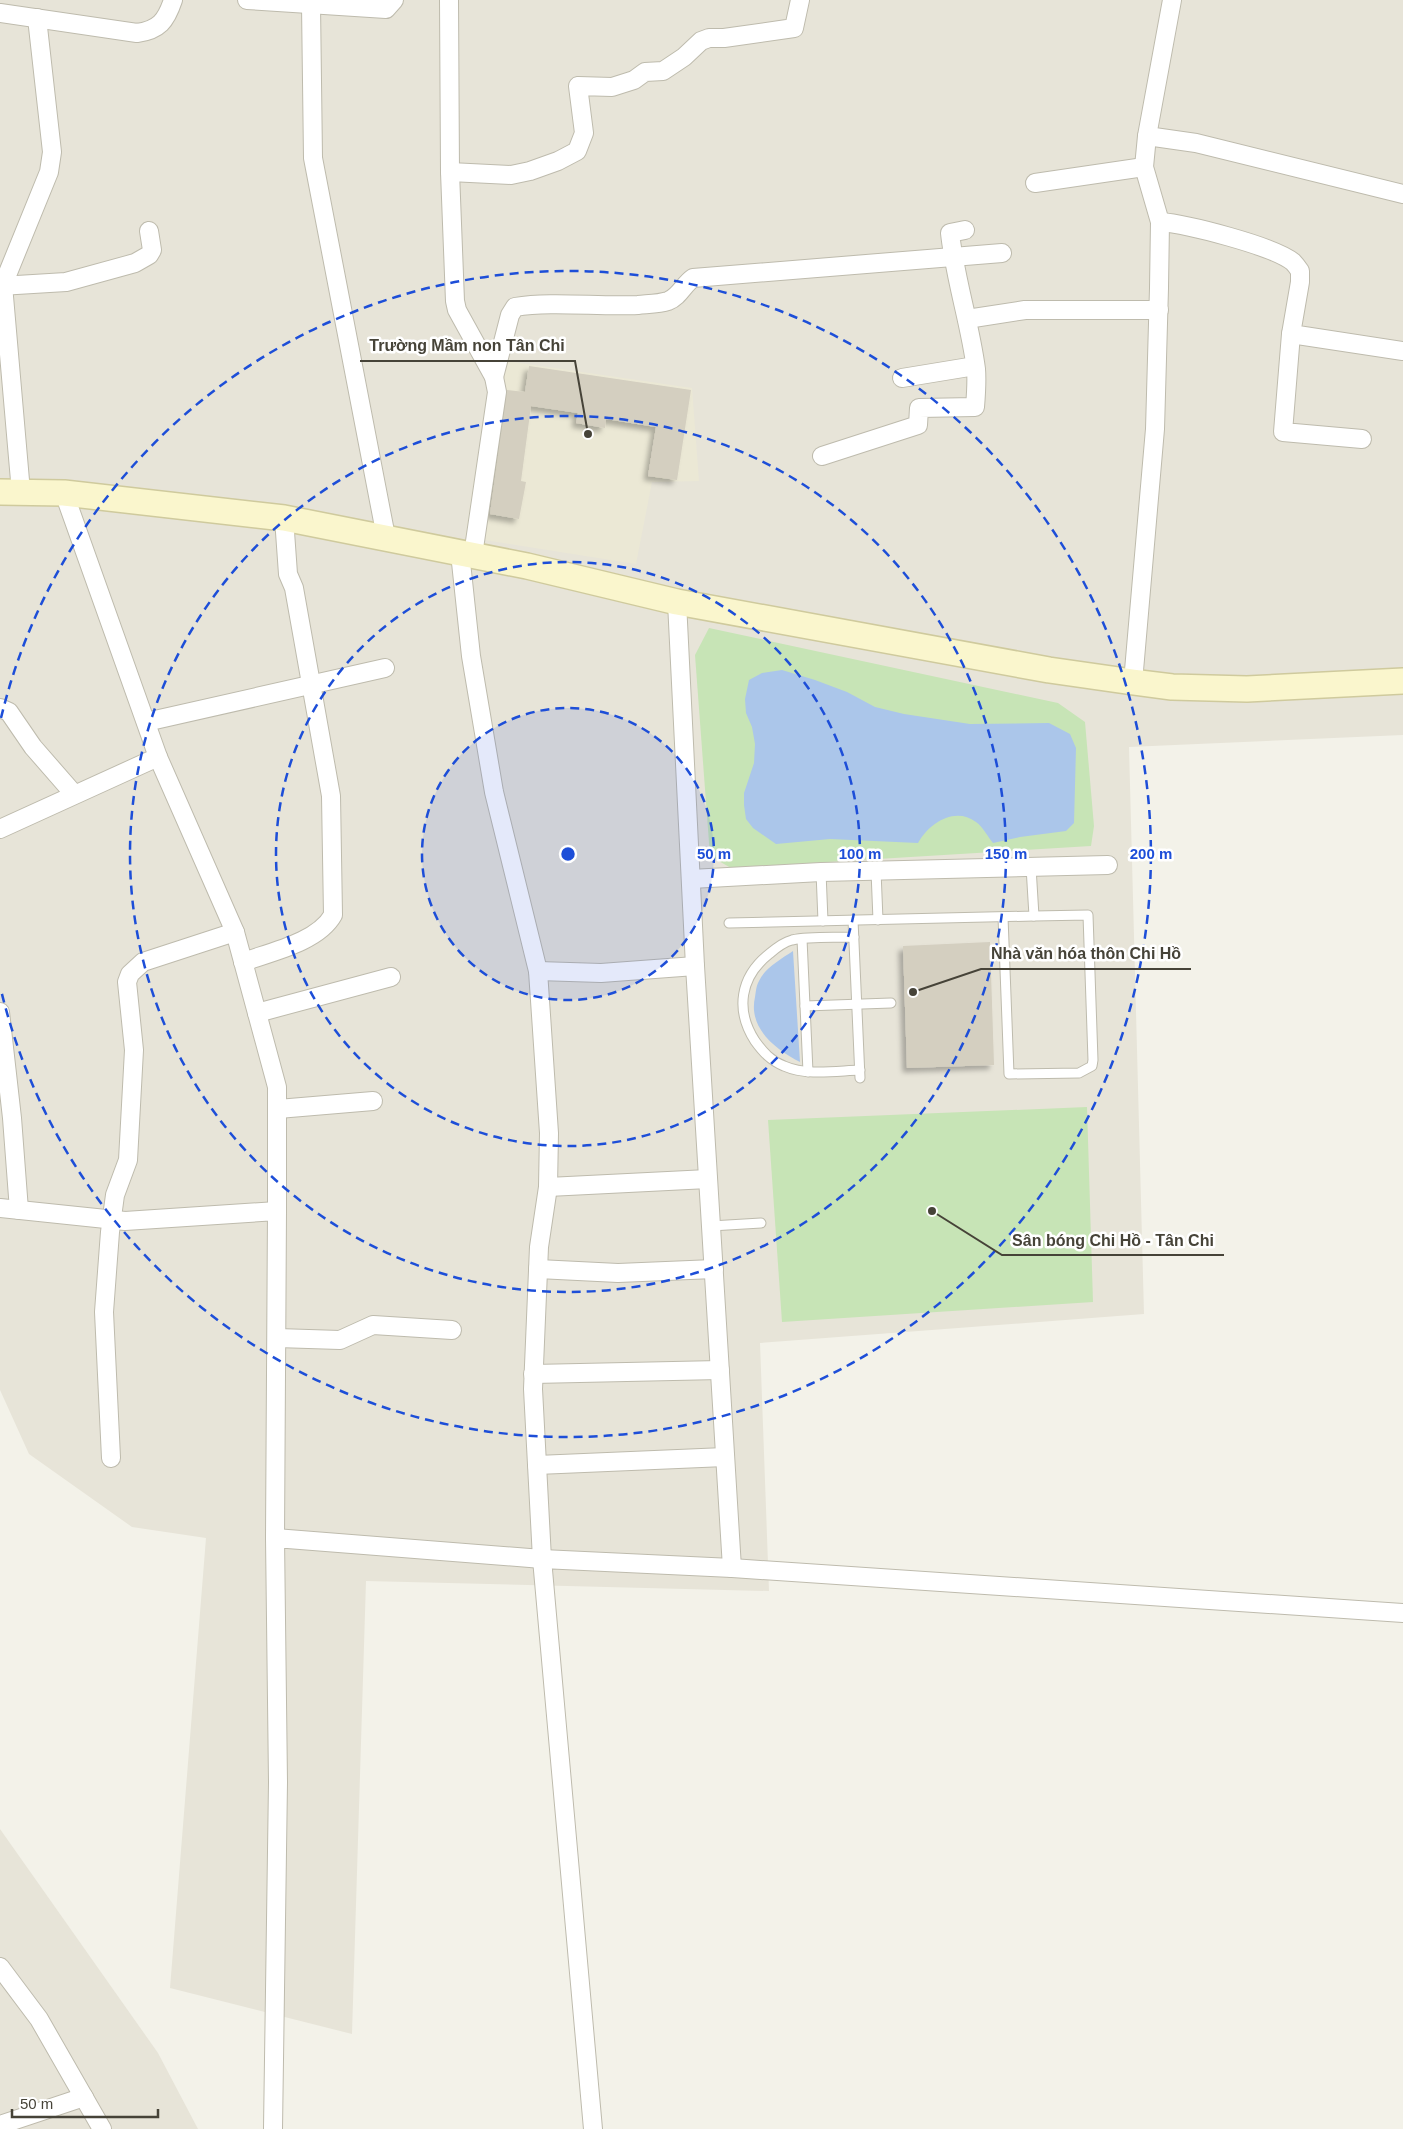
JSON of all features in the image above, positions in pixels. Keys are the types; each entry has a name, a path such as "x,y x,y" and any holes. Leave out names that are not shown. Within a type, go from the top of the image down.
{"street":[{"path":"0,13 137,32 151,31 162,23 170,12 173,0"},
{"path":"247,0 386,9 394,0"},
{"path":"449,0 450,172 457,310 494,377 497,392 467,554 471,656 494,792 538,971 550,1133 548,1186 538,1269 533,1374 542,1559 593,2129"},
{"path":"450,172 511,175 530,171 558,161 577,151 584,133 578,86 612,87 634,80 645,72 663,71 709,38 794,28 800,0"},
{"path":"1133,682 1155,429 1159,310 1160,222 1144,167 1146,136 1172,0"},
{"path":"311,5 313,158 386,537"},
{"path":"37,18 52,152 49,172 1,286 10,492 64,493 284,518 467,554 677,602 1049,670 1133,682 1172,687 1247,689 1403,681"},
{"path":"1146,136 1196,143 1403,194"},
{"path":"1035,183 1144,167"},
{"path":"1160,222 1181,223 1275,252 1293,262 1300,271 1300,282 1291,334 1283,432 1362,439"},
{"path":"822,456 918,425 919,408 975,407 975,366 950,233 965,230"},
{"path":"1,286 66,282 135,263 148,255 152,250 149,231"},
{"path":"494,377 510,316 515,307 650,304 668,300 677,295 685,284 693,278 1002,253"},
{"path":"967,319 1025,310 1159,310"},
{"path":"1291,334 1403,351"},
{"path":"902,378 975,366"},
{"path":"64,493 158,757 235,932 278,1087 275,1538 278,1782 273,2129"},
{"path":"243,962 307,939 329,923 333,915 331,796 294,588 288,574 284,518"},
{"path":"677,602 690,879 732,1568"},
{"path":"146,722 385,668"},
{"path":"0,708 9,712 33,747 74,794"},
{"path":"0,829 158,757"},
{"path":"690,879 822,872 1108,865"},
{"path":"111,1458 104,1312 115,1195 128,1160 134,1050 127,982 130,974 143,962 235,932"},
{"path":"538,971 601,973 695,966"},
{"path":"257,1012 391,977"},
{"path":"0,1012 12,1118 19,1210"},
{"path":"278,1109 373,1101"},
{"path":"548,1186 708,1179"},
{"path":"0,1208 112,1220 277,1211"},
{"path":"538,1269 618,1273 714,1269"},
{"path":"277,1338 340,1340 373,1325 452,1330"},
{"path":"533,1374 720,1370"},
{"path":"537,1465 725,1457"},
{"path":"275,1538 542,1559 732,1568 1403,1613"},
{"path":"0,1967 39,2019 102,2129"},
{"path":"0,2125 84,2097"}],"lane":[{"path":"1031,867 1034,916"},
{"path":"876,871 878,920"},
{"path":"822,872 823,921"},
{"path":"729,923 1088,915 1092,1066 1079,1073 1009,1074 1003,917"},
{"path":"853,920 854,937 860,1074 808,1072 784,1067 768,1058 747,1028 742,1008 744,989 752,970 779,946 791,940 854,937"},
{"path":"802,939 808,1072"},
{"path":"805,1006 891,1003"},
{"path":"711,1226 761,1223"}],"shaded area":[{"path":"0,0 1403,0 1403,735 1129,747 1144,1314 760,1343 769,1591 366,1581 352,2034 170,1988 206,1538 132,1527 29,1454 0,1390"},
{"path":"493,359 692,388 699,481 652,482 636,564 465,537"},
{"path":"0,1829 158,2053 198,2129 0,2129"}],"green space":[{"path":"709,628 1058,703 1085,722 1094,826 1091,846 731,868 710,856 695,655"},
{"path":"1087,1107 1093,1302 782,1322 768,1120"}],"water":[{"path":"782,670 847,692 875,707 904,714 970,724 1049,723 1070,734 1076,748 1074,823 1066,831 1020,837 993,843 976,822 968,817 951,816 936,823 918,843 830,839 776,844 753,828 746,819 744,793 754,763 755,744 752,727 746,713 745,699 749,680 762,673"},
{"path":"793,951 800,1062 781,1051 766,1036 760,1028 754,1008 758,983 762,976 774,964"}],"building":[{"path":"529,366 691,390 677,480 648,476 656,427 606,419 605,428 576,423 578,413 531,406 521,481 526,482 519,519 490,514 507,390 525,392"},
{"path":"990,942 994,1065 907,1068 903,946"}],"place":[{"name":"Trường Mầm non Tân Chi","path":"588,434"},
{"name":"Nhà văn hóa thôn Chi Hồ","path":"913,992"},
{"name":"Sân bóng Chi Hồ - Tân Chi","path":"932,1211"}]}
